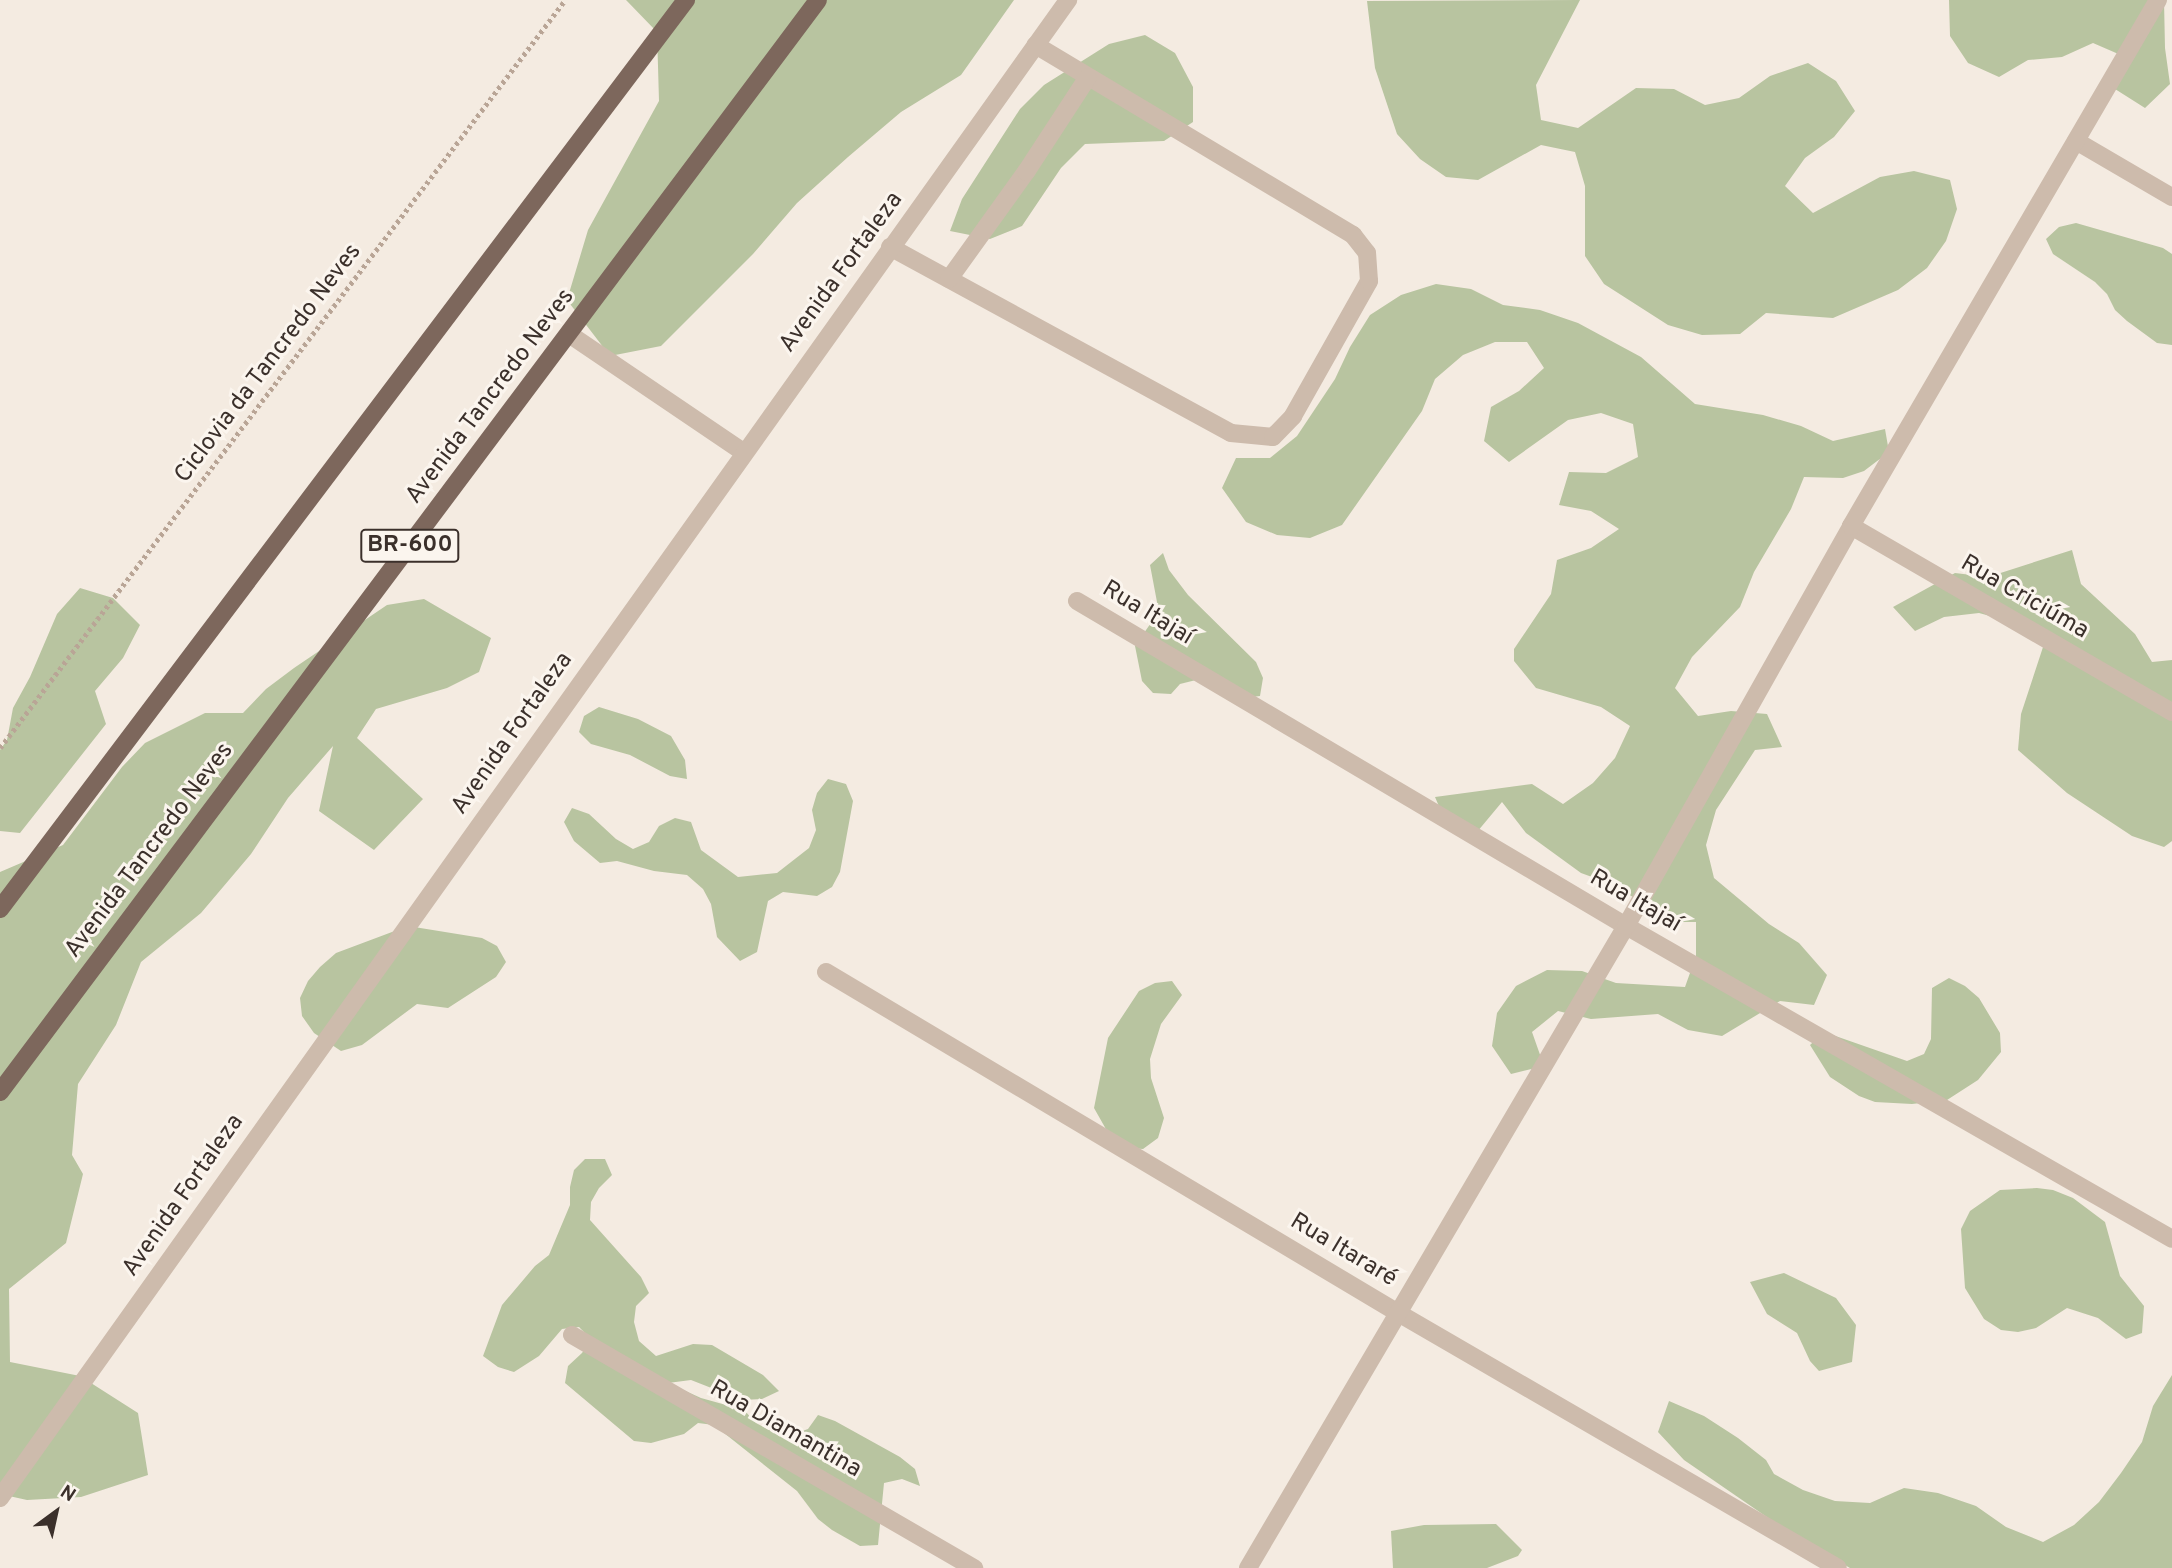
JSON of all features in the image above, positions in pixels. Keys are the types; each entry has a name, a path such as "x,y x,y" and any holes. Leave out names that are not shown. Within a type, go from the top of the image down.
{"main road":[{"path":"0,909 686,0"},
{"name":"Avenida Tancredo Neves","path":"0,1092 818,0"}],"street":[{"name":"Avenida Fortaleza","path":"0,1498 743,452 1068,0"},
{"path":"1248,1568 1400,1314 1626,926 1851,526 2158,0"},
{"path":"890,247 1231,433 1273,437 1293,416 1369,281 1367,253 1353,235 1035,45"},
{"path":"949,279 1026,172 1088,77"},
{"path":"2076,141 2172,197"},
{"path":"569,334 743,452"},
{"name":"Rua Criciúma","path":"1851,526 2172,712"},
{"name":"Rua Itajaí","path":"1077,601 1626,926 2172,1239"},
{"name":"Rua Itararé","path":"826,972 1400,1314 1838,1568"},
{"name":"Rua Diamantina","path":"572,1335 974,1568"}],"path":[{"name":"Ciclovia da Tancredo Neves","path":"0,748 565,0"}],"green space":[{"path":"626,0 1014,0 961,75 901,112 797,203 753,254 661,346 610,356 567,300 588,230 659,101 657,32"},
{"path":"1580,0 1536,85 1541,120 1578,128 1636,88 1674,89 1705,105 1739,98 1770,76 1808,63 1836,81 1855,111 1834,137 1805,158 1785,186 1813,213 1880,177 1914,171 1950,180 1957,209 1946,241 1927,268 1898,290 1833,318 1766,313 1740,334 1702,335 1668,325 1604,284 1585,256 1585,186 1575,152 1541,145 1478,180 1446,177 1420,159 1397,134 1375,68 1367,1"},
{"path":"1949,0 2164,0 2165,48 2170,84 2145,108 2115,89 2123,56 2093,43 2062,57 2028,60 1999,77 1968,63 1950,36"},
{"path":"1145,35 1175,53 1193,87 1193,122 1164,141 1085,144 1061,168 1022,226 990,239 950,231 962,199 1020,109 1044,85 1109,44"},
{"path":"2076,223 2163,248 2172,254 2172,345 2157,343 2127,321 2115,310 2107,294 2095,282 2053,254 2046,239 2059,227"},
{"path":"1436,284 1471,289 1503,305 1540,310 1578,323 1641,357 1695,404 1763,415 1801,426 1833,441 1885,429 1889,452 1864,471 1843,478 1804,477 1791,509 1754,572 1740,607 1692,657 1675,688 1698,716 1731,711 1767,714 1782,747 1755,750 1716,810 1706,845 1714,878 1769,924 1799,943 1827,975 1814,1005 1780,1001 1722,1036 1688,1030 1658,1014 1591,1019 1558,1011 1532,1032 1544,1066 1511,1074 1492,1046 1497,1013 1516,986 1547,970 1582,971 1616,983 1685,987 1696,956 1696,922 1672,922 1614,885 1581,873 1526,833 1502,802 1477,832 1441,811 1435,797 1532,784 1563,804 1593,783 1615,758 1630,726 1601,707 1536,688 1514,661 1514,649 1551,594 1557,560 1591,548 1619,529 1591,511 1559,505 1569,472 1606,473 1638,457 1633,424 1601,413 1568,420 1509,462 1484,441 1491,407 1519,391 1544,368 1527,342 1495,342 1463,355 1435,379 1422,411 1342,525 1310,538 1277,535 1246,522 1222,488 1236,458 1270,458 1297,436 1335,379 1350,347 1370,315 1401,295"},
{"path":"2072,550 2081,584 2135,634 2152,662 2172,660 2172,841 2164,847 2132,836 2067,793 2018,750 2021,714 2044,644 2016,623 1979,613 1944,617 1915,631 1893,607 1955,573 1988,577"},
{"path":"1163,553 1169,570 1188,595 1256,662 1263,678 1260,696 1244,698 1196,680 1180,684 1171,694 1153,693 1142,681 1135,646 1155,617 1157,602 1150,565"},
{"path":"80,588 113,598 140,625 123,658 95,691 106,724 20,833 0,831 0,750 7,740 13,708 30,677 57,614"},
{"path":"424,599 491,638 479,672 447,688 376,709 357,738 423,799 374,850 319,811 333,746 288,798 251,854 201,913 141,962 116,1025 78,1084 72,1155 83,1174 66,1243 9,1289 10,1362 80,1376 138,1413 148,1475 81,1497 27,1500 0,1494 0,872 63,845 122,767 145,743 205,713 243,713 266,689 294,668 387,605"},
{"path":"599,707 638,719 671,736 685,760 687,779 670,776 630,755 591,744 579,732 584,716"},
{"path":"828,779 846,784 853,801 840,872 832,887 817,896 783,892 768,901 757,952 740,961 717,937 711,904 703,889 687,875 654,871 617,861 600,863 574,841 564,822 572,808 589,814 616,839 633,849 649,842 659,826 675,818 691,822 701,850 738,877 777,873 809,848 816,830 812,810 817,793"},
{"path":"408,926 482,938 497,946 506,962 496,977 448,1008 417,1004 362,1045 341,1051 314,1033 302,1016 300,998 308,981 320,967 336,953"},
{"path":"1949,978 1965,986 1979,998 2000,1033 2001,1052 1978,1080 1947,1100 1912,1104 1875,1102 1859,1096 1830,1077 1810,1045 1824,1032 1907,1061 1924,1054 1931,1039 1932,988"},
{"path":"1172,981 1182,995 1161,1024 1150,1059 1151,1078 1164,1118 1158,1138 1143,1149 1127,1148 1111,1138 1094,1108 1108,1038 1139,991 1155,983"},
{"path":"585,1159 605,1159 612,1175 599,1188 591,1202 590,1220 641,1277 649,1293 636,1306 634,1322 639,1341 656,1356 693,1344 712,1345 763,1375 779,1391 762,1399 742,1400 691,1380 668,1383 701,1398 744,1410 756,1423 771,1431 791,1435 808,1429 818,1415 835,1421 900,1457 915,1469 920,1486 902,1479 884,1483 878,1545 860,1546 832,1530 818,1519 797,1491 714,1425 698,1423 684,1434 651,1443 634,1441 565,1383 568,1366 582,1353 591,1339 579,1327 562,1329 539,1356 514,1372 498,1367 483,1356 502,1305 535,1266 549,1255 570,1205 574,1170"},
{"path":"2000,1190 2053,1190 2073,1198 2105,1222 2120,1276 2144,1306 2142,1333 2126,1339 2098,1318 2067,1308 2036,1328 2018,1332 2001,1330 1984,1319 1965,1288 1961,1229 1970,1211"},
{"path":"1784,1273 1836,1298 1856,1325 1852,1362 1819,1371 1810,1361 1797,1333 1767,1314 1750,1282"},
{"path":"2172,1375 2172,1568 1850,1568 1790,1533 1684,1460 1658,1432 1669,1401 1704,1416 1738,1438 1766,1460 1774,1474 1803,1490 1835,1501 1870,1503 1904,1488 1938,1493 1976,1506 2006,1527 2043,1542 2074,1525 2099,1502 2142,1442 2153,1406"},
{"path":"1496,1524 1522,1550 1518,1556 1487,1568 1393,1568 1391,1531 1424,1525"}]}
